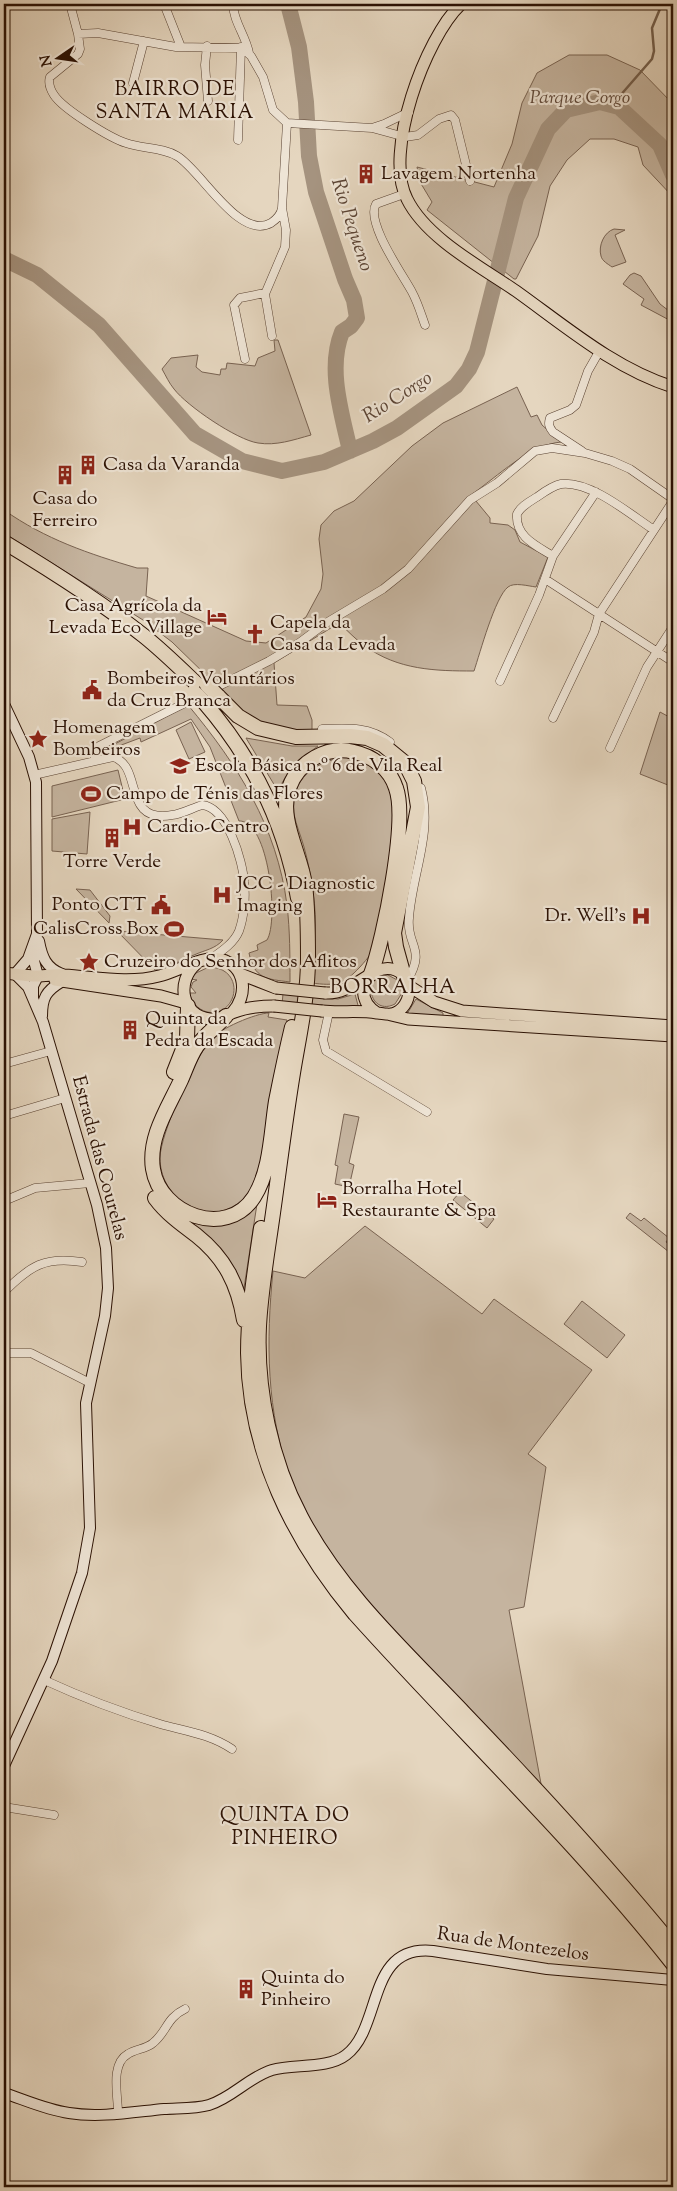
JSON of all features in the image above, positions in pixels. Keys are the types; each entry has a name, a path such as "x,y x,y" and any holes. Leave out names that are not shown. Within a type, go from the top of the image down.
{"highway":[{"path":"4,542 94,600 154,644 176,656 227,718 253,756 278,807 298,876 307,942"},
{"path":"4,550 108,618 205,693 258,728 296,737 350,736 367,738 383,745 405,763 414,781 418,808 395,928 396,947 407,981"},
{"path":"205,693 252,768 272,808 286,849 299,908 301,940 299,979 256,1260 248,1352"},
{"path":"370,975 380,948 391,887 400,827 400,802 394,782 384,768 368,756 350,750 330,752 312,759 299,771 288,792 288,820 305,887 307,980 268,1244 259,1329 259,1356 264,1402 282,1474 300,1515 312,1536 353,1595 527,1779 673,1946"},
{"path":"187,1004 187,1041 148,1132 144,1156 145,1172 149,1186 159,1203 213,1250 230,1273 240,1298 257,1426 273,1479 293,1525 326,1578 374,1636 570,1844 673,1964"},
{"path":"229,1015 196,1048 158,1129 153,1145 153,1169 162,1192 179,1209 201,1218 214,1218 232,1214 249,1202 256,1192 265,1168 280,1078 294,1021"}],"main road":[{"path":"461,4 446,20 431,45 423,65 402,137 399,169 404,194 420,218 445,241 600,350 635,372 673,388"},
{"path":"9,974 62,978 136,979 167,974 212,958 227,962 240,974 276,988 325,993 344,991 384,968 398,971 407,981 434,1002 462,1012 673,1026"},
{"path":"197,963 185,976 183,985 187,1004 194,1012 210,1019 259,1007 274,1006 382,1014 408,1019 673,1036"},
{"path":"229,1015 242,999 244,991 240,974"},
{"path":"370,975 365,983 364,997 371,1009 382,1014 400,1010 405,1006 408,1000 407,981"},
{"path":"62,978 161,996 187,1004"}],"street":[{"path":"70,4 80,49 78,54 50,77 49,85 53,94 66,107 117,140 140,147 163,150 178,156 214,194 250,224 261,226 271,223 279,217 282,208"},
{"path":"164,4 180,47"},
{"path":"233,4 234,12 244,34 249,53 263,77 272,108 287,123 372,128 402,137 416,136 439,119 453,116 470,181"},
{"path":"78,34 98,33 180,47 240,48 249,53"},
{"path":"133,83 144,42"},
{"path":"207,46 204,66 208,101"},
{"path":"238,140 240,48"},
{"path":"372,128 409,112"},
{"path":"272,336 265,293 285,247 286,230 282,208 287,123"},
{"path":"404,194 376,204 373,210 378,229 414,297 425,325"},
{"path":"245,359 234,305 240,298 265,293"},
{"path":"585,453 552,430 549,423 550,418 570,410 576,405 588,371 600,350"},
{"path":"95,760 94,751 99,746 269,661 299,643 326,623 383,589 408,569 470,500 497,483 532,453 552,448 585,453 623,465 673,500 599,614 594,632 553,718"},
{"path":"553,556 525,538 517,524 517,514 519,510 546,490 562,484 573,484 596,492 654,530"},
{"path":"500,681 545,579 553,556 596,492"},
{"path":"545,579 673,662"},
{"path":"610,748 644,673 673,627"},
{"path":"4,704 17,728 34,775 37,790 37,934 34,961 38,976 32,988 33,999"},
{"path":"322,729 352,728 378,734 398,750 413,769 420,784 425,809 425,829 408,918 416,953 416,962 407,981"},
{"path":"34,775 111,756 123,762 138,804 148,812 172,815 204,805 214,810 229,830 244,877 242,917 236,937 212,958"},
{"path":"9,974 28,959 37,934"},
{"path":"37,934 45,962 62,978 48,990 44,997 42,1022"},
{"name":"Estrada das Courelas","path":"4,1766 7,1749 44,1680 79,1584 89,1540 90,1512 86,1408 105,1316 108,1288 105,1240 42,1022 26,985 9,974"},
{"path":"326,1011 323,1038 326,1050 427,1112"},
{"path":"4,1064 51,1052"},
{"path":"4,1116 65,1098"},
{"path":"4,1201 30,1189 90,1183"},
{"path":"4,1292 27,1271 42,1263 60,1259 82,1262"},
{"path":"4,1353 31,1353 90,1383"},
{"path":"44,1680 74,1694 144,1719 210,1737 232,1750"},
{"path":"4,1807 54,1815"},
{"name":"Rua de Montezelos","path":"4,2093 67,2113 118,2113 207,2105 218,2101 270,2070 339,2059 348,2054 358,2041 387,1968 396,1960 417,1952 432,1951 552,1970 673,1980"},
{"path":"118,2113 117,2071 122,2059 131,2052 152,2044 171,2018 185,2009"}],"green space":[{"name":"Parque Corgo","path":"569,55 607,55 640,70 673,104 673,197 643,165 638,147 614,139 590,139 567,160 550,186 538,236 516,279 514,279 427,210 432,202 420,182 417,167 494,187 512,144 522,103 537,73"},
{"path":"614,229 625,230 615,235 626,262 612,267 601,256 600,248 607,233"},
{"path":"634,273 641,276 660,304 673,314 673,322 641,305 644,299 623,284"},
{"path":"274,340 278,340 311,435 271,444 249,441 213,421 180,396 162,369 171,358 198,355 196,367 202,372 220,375 221,369 226,369 227,363 255,366 258,358 275,351"},
{"path":"517,387 531,417 537,415 542,425 561,442 537,449 514,462 471,495 490,518 490,523 508,525 515,530 520,542 548,557 536,587 514,585 508,587 503,593 493,613 474,671 417,668 390,660 362,644 339,623 274,663 277,705 307,706 312,720 312,731 279,728 248,716 172,642 143,620 4,533 4,510 35,529 68,545 137,568 148,568 146,596 246,641 266,643 306,617 321,589 323,574 319,539 321,525 334,511 354,501 412,446 443,423"},
{"path":"188,705 239,774 264,823 274,849 282,876 287,905 290,982 263,976 258,973 251,962 249,953 258,950 257,945 267,940 270,929 272,913 269,873 258,836 249,825 239,821 210,747 191,719 141,742 140,738 100,753 101,749 113,745"},
{"path":"660,712 673,719 673,787 640,774"},
{"path":"191,722 205,752 189,759 176,730"},
{"path":"246,738 292,746 318,746 295,766 278,791"},
{"path":"346,757 366,761 386,777 397,813 378,941 363,964 349,978 333,984 311,983 315,938 314,903 307,858 294,814 294,802 296,791 307,774 324,763"},
{"path":"118,770 125,799 52,817 52,786"},
{"path":"90,812 87,854 52,851 52,819"},
{"path":"76,889 90,890 110,916 109,923"},
{"path":"117,931 223,940 210,949 155,970"},
{"path":"209,967 221,969 229,975 233,983 234,992 231,1001 226,1008 218,1012 207,1012 200,1009 193,1002 189,993 196,993 191,987 193,982 197,980 191,979 196,973"},
{"path":"388,975 399,981 402,993 395,1004 379,1005 374,1001 371,988 374,981 379,977"},
{"path":"283,994 338,999 355,994 359,1009 282,1004"},
{"path":"416,999 443,1013 443,1016 407,1014"},
{"path":"269,1013 268,1017 287,1020 257,1181 244,1198 234,1206 220,1211 207,1212 195,1209 174,1195 166,1184 162,1172 160,1158 172,1115 196,1062 211,1039 238,1022"},
{"path":"344,1114 359,1117 349,1163 354,1165 349,1187 335,1184 338,1166 335,1165"},
{"path":"460,1192 494,1219 487,1228 453,1200"},
{"path":"257,1204 244,1288 230,1264 185,1220 195,1221"},
{"path":"630,1213 641,1221 644,1218 669,1238 666,1242 673,1247 669,1252 626,1218"},
{"path":"365,1226 482,1314 494,1299 592,1370 528,1454 546,1467 524,1607 509,1610 542,1789 392,1630 352,1584 318,1534 303,1508 291,1480 283,1454 272,1402 269,1324 273,1271 305,1278"},
{"path":"582,1301 625,1335 607,1358 564,1324"}],"waterway":[{"name":"Rio Pequeno","path":"288,4 299,47 306,102 309,156 316,192 345,279 354,300 357,318 351,326 342,332 336,361 337,392 350,451"},
{"path":"612,105 652,59 654,51 652,28 662,4"},
{"name":"Rio Corgo","path":"4,259 37,275 99,325 195,434 242,461 282,471 324,462 373,441 397,428 456,386 469,369 477,352 516,198 548,129 566,110 600,102 619,107 660,145 673,175"}],"place":[{"name":"Lavagem Nortenha","path":"366,174"},
{"name":"Casa da Varanda","path":"88,465"},
{"name":"Casa do Ferreiro","path":"65,475"},
{"name":"Casa Agrícola da Levada Eco Village","path":"217,617"},
{"name":"Capela da Casa da Levada","path":"255,634"},
{"name":"Bombeiros Voluntários da Cruz Branca","path":"92,690"},
{"name":"Homenagem Bombeiros","path":"38,739"},
{"name":"Escola Básica n.º 6 de Vila Real","path":"180,766"},
{"name":"Campo de Ténis das Flores","path":"91,794"},
{"name":"Cardio-Centro","path":"132,827"},
{"name":"Torre Verde","path":"112,838"},
{"name":"JCC - Diagnostic Imaging","path":"222,895"},
{"name":"Ponto CTT","path":"161,905"},
{"name":"Dr. Well's","path":"641,916"},
{"name":"CalisCross Box","path":"174,929"},
{"name":"Cruzeiro do Senhor dos Aflitos","path":"89,962"},
{"name":"Quinta da Pedra da Escada","path":"130,1030"},
{"name":"Borralha Hotel Restaurante & Spa","path":"327,1200"},
{"name":"Quinta do Pinheiro","path":"246,1989"}],"district":[{"name":"BAIRRO DE SANTA MARIA","path":"175,102"},
{"name":"BORRALHA","path":"393,988"},
{"name":"QUINTA DO PINHEIRO","path":"285,1828"}]}
